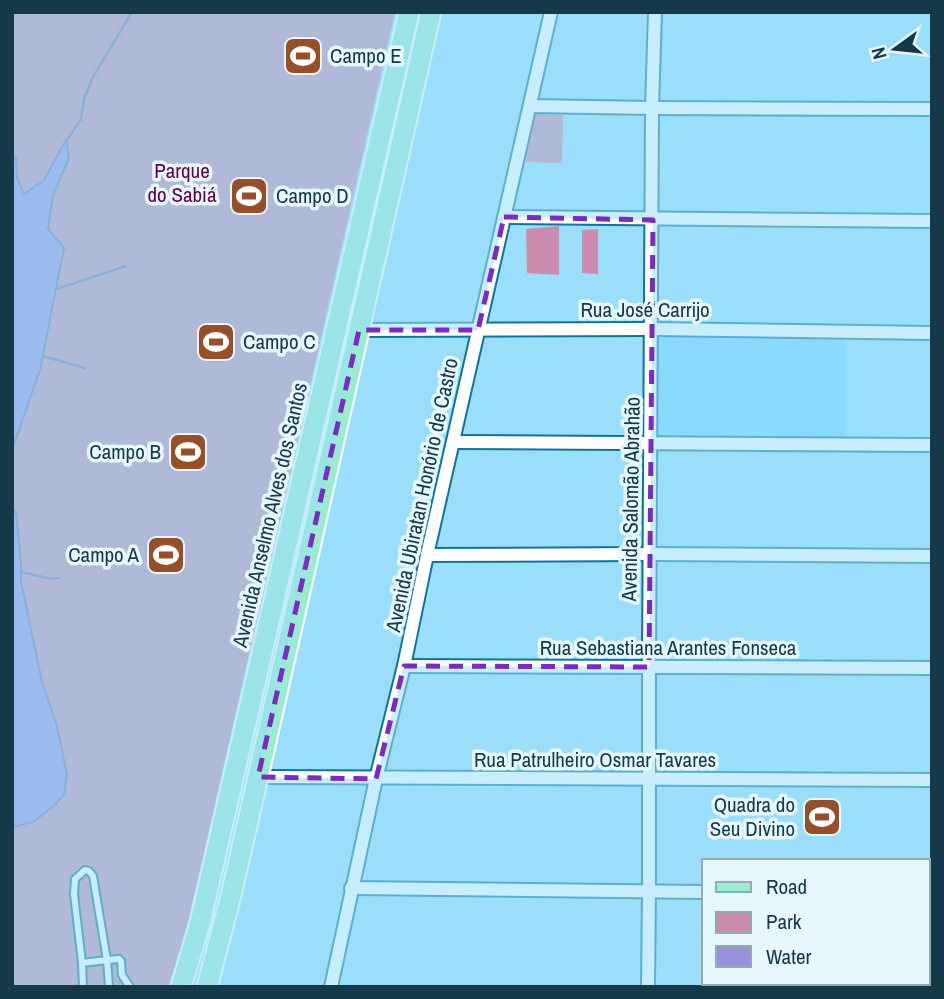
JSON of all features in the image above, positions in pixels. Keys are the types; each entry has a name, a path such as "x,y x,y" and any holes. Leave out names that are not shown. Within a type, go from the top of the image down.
{"main road":[{"name":"Avenida Anselmo Alves dos Santos","path":"181,987 200,923 409,12"},
{"path":"206,987 230,900 431,12"},
{"path":"380,141 388,149 400,150"},
{"path":"371,176 393,182"}],"street":[{"name":"Avenida Ubiratan Honório de Castro","path":"331,987 351,888 404,666 551,12"},
{"name":"Avenida Salomão Abrahão","path":"648,987 652,108 655,12"},
{"path":"530,106 932,109"},
{"path":"504,217 932,221"},
{"name":"Rua José Carrijo","path":"359,330 651,329 932,333"},
{"path":"453,442 932,445"},
{"path":"427,555 932,556"},
{"name":"Rua Sebastiana Arantes Fonseca","path":"404,666 932,668"},
{"name":"Rua Patrulheiro Osmar Tavares","path":"258,777 932,780"},
{"path":"351,888 702,892"}],"lane":[{"path":"83,987 74,894 75,879 85,870 93,876 109,987"},
{"path":"82,964 119,959 122,975 130,987"}],"highlighted area":[{"path":"504,217 653,220 649,667 404,666 376,779 258,777 359,330 478,330"}],"shaded area":[{"path":"650,331 846,334 846,444 650,442"}],"green space":[{"name":"Parque do Sabiá","path":"12,12 395,12 194,896 168,987 12,987"},
{"path":"534,113 563,115 562,163 525,162"},
{"path":"559,226 559,275 527,273 526,229"},
{"path":"598,229 598,274 582,273 582,230"},
{"path":"932,899 932,987 866,987 930,985"}],"water":[{"path":"66,140 69,158 53,195 48,229 64,248 40,370 12,450 12,157 16,157 17,178 24,194 44,180"},
{"path":"12,508 16,513 21,582 42,682 57,726 67,775 64,794 55,805 33,822 12,827"}],"waterway":[{"path":"66,142 81,119 84,99 93,77 132,12"},
{"path":"56,289 126,266"},
{"path":"43,356 85,368"},
{"path":"21,572 59,578"}],"place":[{"name":"Campo E","path":"303,56"},
{"name":"Campo D","path":"249,196"},
{"name":"Campo C","path":"216,342"},
{"name":"Campo B","path":"188,452"},
{"name":"Campo A","path":"166,555"},
{"name":"Quadra do Seu Divino","path":"822,817"}]}
